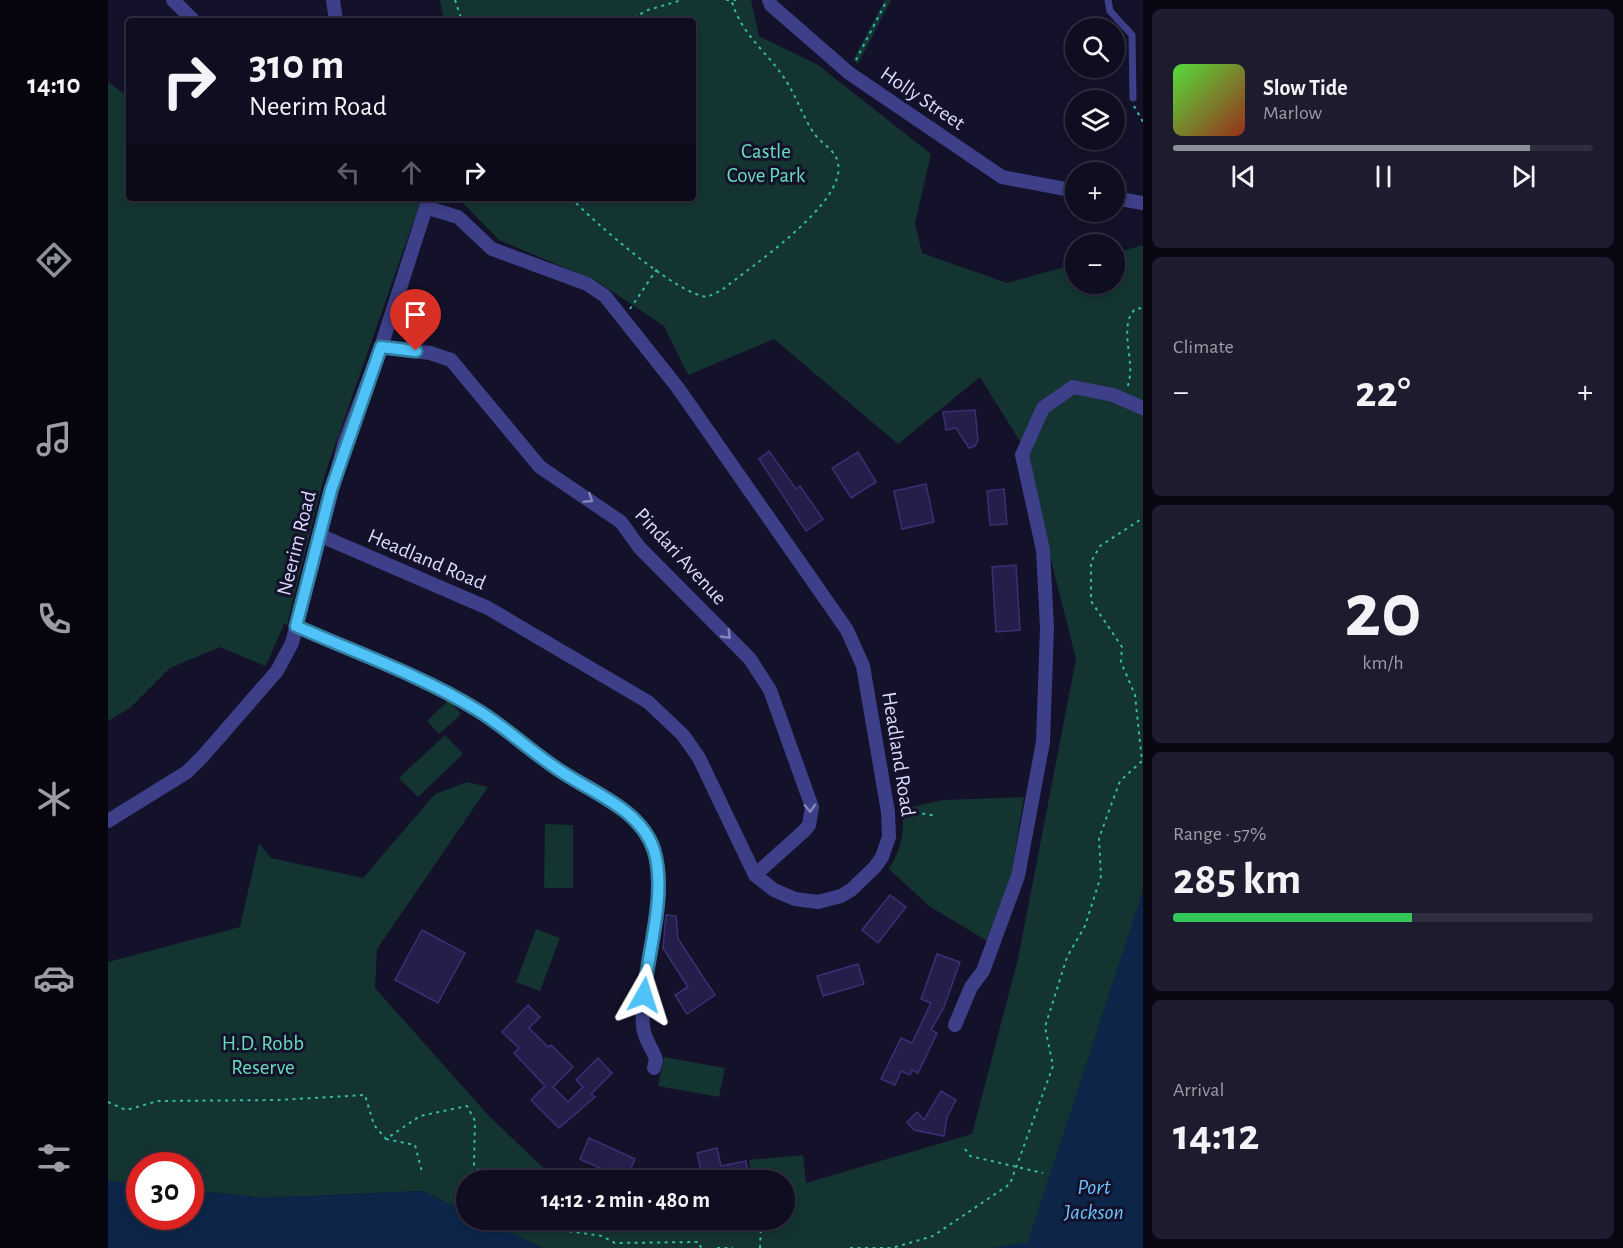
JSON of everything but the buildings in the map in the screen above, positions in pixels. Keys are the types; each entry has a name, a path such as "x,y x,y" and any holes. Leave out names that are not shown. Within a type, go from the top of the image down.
{"street":[{"path":"173,0 191,18"},
{"path":"333,0 336,18"},
{"name":"Holly Street","path":"769,0 771,5 849,73 1002,177 1065,189"},
{"path":"1125,200 1142,203"},
{"name":"Headland Road","path":"319,535 480,604 648,702 683,735 699,759 755,875 774,891 795,899 818,902 841,896 860,884 882,857 889,837 888,818 863,666 847,630 678,388 599,290 501,254 484,244 458,217 429,203"},
{"name":"Neerim Road","path":"108,821 187,772 277,671 291,643 345,441 381,347 429,203"},
{"name":"Pindari Avenue","path":"381,347 430,353 451,360 540,467 621,522 645,554 750,659 770,690 812,807 809,825 804,831 755,875"},
{"path":"955,1025 971,987 982,970 1018,876 1043,742 1047,628 1043,550 1022,455 1043,408 1073,387 1113,395 1143,408"},
{"path":"296,626 427,684 475,708 538,757 607,798 639,824 653,849 658,876 644,1013 646,1039 656,1060 654,1068"}],"lane":[{"path":"1108,0 1110,11 1132,34 1132,98"}],"path":[{"path":"455,0 461,18"},
{"path":"633,18 648,10 682,0"},
{"path":"726,0 732,2 736,0"},
{"path":"849,73 887,0"},
{"path":"574,201 598,224 682,290 707,297 715,294 811,218 835,186 839,165 836,156 814,134 782,74 737,19 732,2"},
{"path":"1132,98 1135,111 1143,122"},
{"path":"622,317 657,269"},
{"path":"1130,394 1128,389 1131,367 1126,347 1129,315 1135,309 1143,309"},
{"path":"850,1248 892,1248 933,1236 1010,1184 1017,1167 1053,1066 1046,1027 1067,957 1084,926 1101,876 1099,838 1120,781 1142,761 1135,695 1121,662 1122,647 1091,601 1091,562 1100,546 1143,518"},
{"path":"888,818 920,813 937,816"},
{"path":"108,1102 126,1110 158,1101 278,1100 365,1095 374,1125 386,1139 416,1145 422,1172"},
{"path":"386,1139 420,1116 467,1106 475,1121 474,1166 478,1170"},
{"path":"965,1149 970,1156 1043,1173"},
{"path":"561,1230 602,1236 615,1243 699,1242 701,1248"},
{"path":"760,1248 761,1230"},
{"path":"717,1248 733,1248"}],"green space":[{"name":"Castle Cove Park","path":"440,0 751,0 759,36 818,65 931,154 915,223 922,253 1007,283 1065,267 1065,294 1125,294 1125,250 1143,245 1143,891 1028,1243 993,1248 543,1248 504,1230 795,1230 795,1170 750,1170 749,1160 803,1155 806,1183 972,1134 1018,959 1076,659 1022,445 980,377 898,444 774,339 688,375 664,326 598,282 499,240 461,201 696,201 696,18 443,18"},
{"path":"885,0 891,0 858,64 853,60"},
{"path":"108,82 126,95 126,201 421,201 325,474 287,625 284,624 265,666 220,647 170,668 130,708 108,721"},
{"path":"449,700 461,714 439,734 427,721"},
{"path":"445,735 463,754 418,797 399,778"},
{"name":"H.D. Robb Reserve","path":"467,782 488,787 377,949 375,988 489,1116 546,1170 456,1170 456,1207 422,1191 262,1198 204,1191 204,1152 126,1152 126,1183 108,1181 108,962 240,927 259,843 271,858 363,878 435,794"},
{"path":"1024,797 1011,876 987,941 929,906 889,869 897,855 901,840 902,809 943,800"},
{"path":"545,824 573,825 573,888 544,888"},
{"path":"536,929 560,938 540,991 516,982"},
{"path":"664,1057 725,1068 719,1097 658,1086"}],"water":[{"name":"Port Jackson","path":"1143,891 1143,1248 993,1248 1028,1242"},
{"path":"108,1181 126,1183 126,1230 204,1230 204,1191 262,1198 422,1191 456,1207 456,1230 504,1230 543,1248 108,1248"}],"route":[{"path":"416,351 381,347 345,441 296,626 427,684 475,708 538,757 607,798 639,824 648,836 653,849 658,876 644,995"}]}
